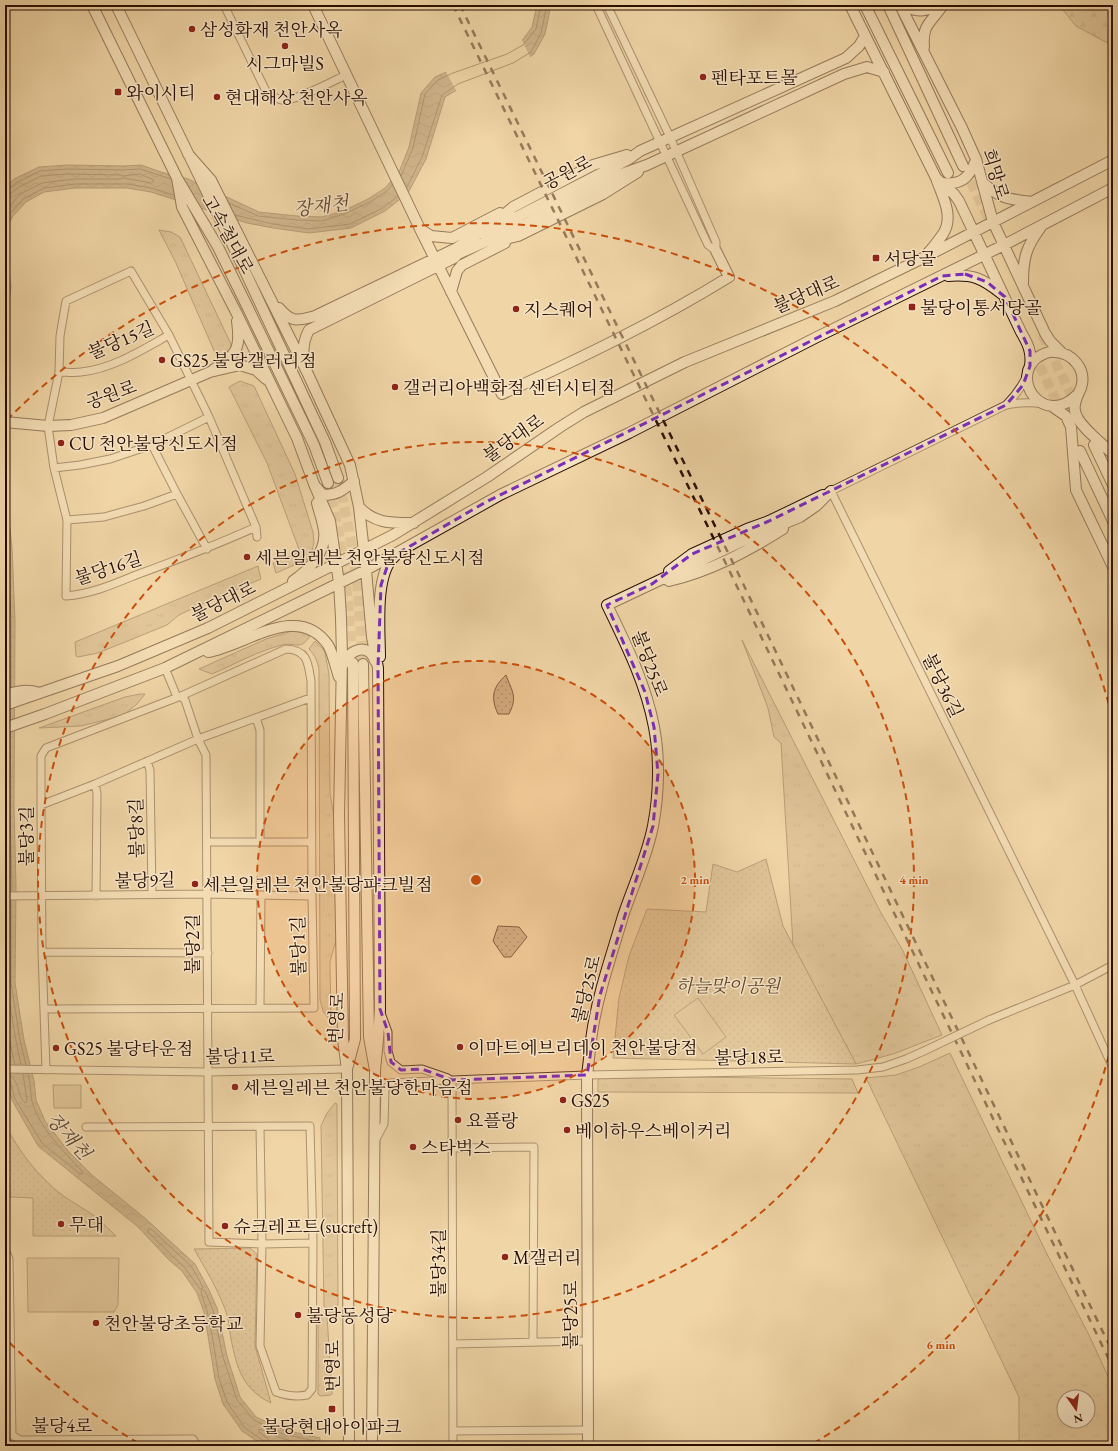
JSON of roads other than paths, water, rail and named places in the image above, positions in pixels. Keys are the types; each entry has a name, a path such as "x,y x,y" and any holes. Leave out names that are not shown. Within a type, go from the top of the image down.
{"main road":[{"name":"고속철대로","path":"92,5 177,178 218,247 314,444 328,482"},
{"name":"고속철대로","path":"116,5 236,252 325,442 338,478"},
{"path":"313,5 420,230 502,394 570,363 680,306 729,277 716,251"},
{"path":"850,5 939,180 948,219 944,233 925,257"},
{"path":"865,5 948,173"},
{"path":"888,5 963,166"},
{"name":"희망로","path":"900,5 976,160 993,222 1050,341 1061,352"},
{"path":"906,5 917,11 943,5"},
{"path":"924,53 923,35 927,25 936,16 943,5"},
{"name":"공원로","path":"319,319 455,254 503,224 628,159 640,151 836,63 853,53 865,36"},
{"name":"공원로","path":"455,254 527,223 619,175 672,154 844,74 867,67 884,72"},
{"path":"420,230 431,236 452,238 593,165 640,151"},
{"path":"188,154 211,180 307,372 350,465 354,481 359,507 364,550 372,636 378,668 380,1008 375,1070"},
{"path":"939,180 950,184 967,177 976,160"},
{"name":"불당대로","path":"5,705 139,657 208,628 337,564 414,522 487,477 560,426 584,412 685,362 835,301 925,257 1113,160"},
{"path":"451,292 457,271 462,265 603,194 647,165"},
{"path":"177,178 182,207 236,312 297,438 330,521 337,564 341,618 342,668 340,848 343,1040 347,1068"},
{"path":"939,180 954,194 959,201 1028,343 1030,350 1027,384 1030,393 1036,400 1066,416 1071,427 1076,490 1113,567"},
{"path":"982,182 994,193 1007,199 1032,202"},
{"name":"불당대로","path":"5,728 165,668 192,655 366,570 493,499 629,433 817,337 985,255 1113,188"},
{"path":"513,207 455,254 460,258 491,243 518,236"},
{"path":"1024,287 1024,264 1031,241 1044,224"},
{"path":"942,276 965,274 987,282 1005,297"},
{"path":"271,299 285,316 290,319 298,321 319,319"},
{"path":"210,372 232,356 239,345 236,312"},
{"path":"307,372 303,356 305,338 309,330 319,319"},
{"path":"1029,371 1036,359 1043,354 1052,351 1069,355 1076,361 1081,369 1081,387 1077,395 1070,402 1062,406 1048,406"},
{"path":"210,372 240,365 256,370 270,383"},
{"name":"공원로","path":"5,422 48,426 72,425 103,418 210,372"},
{"path":"1077,395 1075,411 1081,423 1113,454"},
{"path":"1094,445 1113,485"},
{"path":"1080,452 1113,521"},
{"path":"314,484 323,495 333,495 354,481"},
{"path":"272,596 297,578 317,558 324,545 324,531 314,484"},
{"path":"652,584 751,537 800,517 816,506 830,491"},
{"path":"652,584 692,554 747,529 769,521 830,491"},
{"path":"359,507 367,515 378,521 414,522"},
{"path":"378,668 380,658 381,585 387,567 392,558 400,552"},
{"name":"불당25로","path":"588,1446 588,1075 592,1032 602,988 653,826 658,774 654,727 645,692 632,658 607,605 652,584"},
{"path":"192,655 213,652 285,626 307,627 319,634 329,646 341,681"},
{"path":"342,668 344,660 349,654 356,650 362,650 370,652 374,656 378,668"},
{"name":"번영로","path":"349,1446 347,1068 354,1039 358,663 369,1037 375,1070 372,1446"},
{"path":"5,695 20,691 32,690 42,693"}],"street":[{"path":"224,5 266,91 274,98 284,101 294,99 346,75"},
{"path":"596,5 660,142 672,154 716,242 716,251"},
{"path":"607,5 670,137 672,154"},
{"name":"불당15길","path":"48,426 59,372 60,336 66,301 132,271 169,335 191,380"},
{"name":"불당15길","path":"59,372 81,372 102,367 123,359 169,335"},
{"path":"1006,405 1023,385 1029,371"},
{"path":"191,380 209,417 256,527 257,537"},
{"path":"830,491 1006,405 1019,402 1031,402 1048,406"},
{"path":"54,468 110,459 152,445 209,417"},
{"name":"불당16길","path":"48,426 54,468 67,520 66,596 96,590 207,549 256,527"},
{"path":"152,445 207,549"},
{"name":"불당36길","path":"830,491 1075,985 1113,1068"},
{"path":"67,520 104,517 144,506 177,494"},
{"name":"불당1길","path":"44,1009 314,1008 311,681 308,662 302,653 294,649 286,649 179,697"},
{"name":"불당2길","path":"165,668 179,697 185,700 198,739 206,755 209,1242 262,1244"},
{"name":"불당3길","path":"46,1070 41,897 41,756 46,748 179,697"},
{"name":"불당8길","path":"41,805 95,784 198,739 310,698"},
{"path":"256,718 260,730 260,842"},
{"name":"불당8길","path":"147,761 150,770 152,896"},
{"path":"95,784 97,793 96,896"},
{"path":"207,842 312,842"},
{"name":"불당9길","path":"5,896 152,896 207,894 312,896"},
{"path":"260,1007 261,895"},
{"path":"42,952 208,953"},
{"name":"불당18로","path":"374,1144 384,1124 385,1090 390,1083 588,1075 857,1070 883,1067 906,1059 989,1020 1075,985 1113,965"},
{"path":"380,1008 388,1032 388,1051 391,1062 401,1070 422,1069 452,1080"},
{"name":"불당11로","path":"5,1069 208,1072 347,1068"},
{"name":"불당34길","path":"452,1080 453,1446"},
{"path":"86,1126 310,1126 313,1243 312,1389 307,1395 284,1395 276,1392 260,1346 262,1244 260,1127"},
{"path":"452,1148 534,1147 533,1342"},
{"path":"262,1244 313,1243"},
{"name":"불당4로","path":"5,1254 8,1254 10,1259 12,1435 20,1440 193,1440 198,1446"},
{"path":"453,1344 587,1341"},
{"path":"453,1431 588,1430"}],"water":[{"path":"537,5 551,5 545,34 534,54 515,67 460,88 445,97 426,159 408,193 385,211 351,228 309,233 273,228 247,223 151,192 127,188 75,188 44,192 26,202 13,216 8,225 7,253 11,287 5,337 5,187 14,179 39,167 67,165 141,165 188,179 259,212 322,217 343,211 368,199 385,188 399,172 409,147 421,93 435,77 506,50 521,42 532,27"},
{"path":"5,506 9,521 12,547 15,621 15,983 24,1040 34,1081 36,1100 45,1121 69,1152 92,1175 146,1219 195,1264 217,1308 227,1356 240,1397 256,1417 284,1430 320,1438 320,1446 264,1446 242,1431 223,1404 215,1379 204,1312 197,1293 182,1271 169,1260 137,1226 38,1146 12,1100 6,1080 5,1068"}],"tunnel":[{"path":"964,168 991,224"},
{"path":"1042,334 1076,405"},
{"path":"1033,352 1061,411"},
{"path":"338,478 349,530 357,580 363,664"},
{"path":"328,483 339,533 346,584 353,661"}],"railway":[{"path":"453,5 731,574 1113,1368"},
{"path":"460,5 737,571 1113,1353"}],"place":[{"name":"삼성화재 천안사옥","path":"192,29"},
{"name":"시그마빌S","path":"285,46"},
{"name":"펜타포트몰","path":"703,77"},
{"name":"와이시티","path":"118,92"},
{"name":"현대해상 천안사옥","path":"217,97"},
{"name":"서당골","path":"876,258"},
{"name":"불당이통서당골","path":"912,307"},
{"name":"지스퀘어","path":"516,309"},
{"name":"GS25 불당갤러리점","path":"162,360"},
{"name":"갤러리아백화점 센터시티점","path":"395,387"},
{"name":"CU 천안불당신도시점","path":"61,443"},
{"name":"세븐일레븐 천안불당신도시점","path":"247,557"},
{"name":"세븐일레븐 천안불당파크빌점","path":"195,884"},
{"name":"이마트에브리데이 천안불당점","path":"460,1047"},
{"name":"GS25 불당타운점","path":"56,1048"},
{"name":"세븐일레븐 천안불당한마음점","path":"235,1087"},
{"name":"GS25","path":"563,1100"},
{"name":"요플랑","path":"458,1120"},
{"name":"베이하우스베이커리","path":"567,1130"},
{"name":"스타벅스","path":"413,1147"},
{"name":"무대","path":"61,1224"},
{"name":"슈크레프트(sucreft)","path":"225,1226"},
{"name":"M갤러리","path":"505,1257"},
{"name":"불당동성당","path":"298,1315"},
{"name":"천안불당초등학교","path":"96,1323"},
{"name":"불당현대아이파크","path":"332,1409"}],"water label":[{"name":"장재천","path":"321,206"},
{"name":"장재천","path":"69,1136"}],"park label":[{"name":"하늘맞이공원","path":"728,985"}]}
